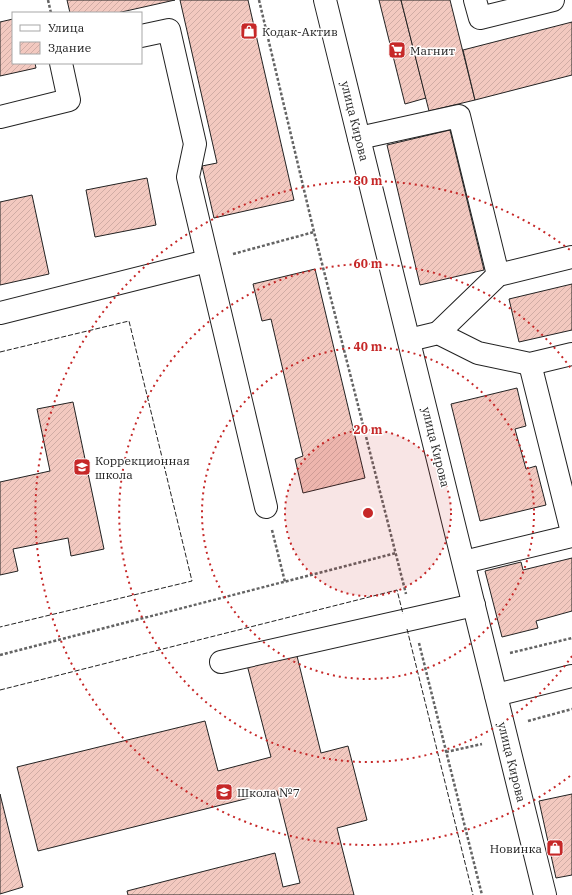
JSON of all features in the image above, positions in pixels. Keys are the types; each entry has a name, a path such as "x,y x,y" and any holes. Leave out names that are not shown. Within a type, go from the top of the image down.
{"street":[{"name":"улица Кирова","path":"325,0 545,895"},
{"path":"475,0 480,18 553,0"},
{"path":"142,36 168,30 195,144 188,177 266,506"},
{"path":"0,117 69,100 61,64"},
{"path":"359,138 459,116 498,275"},
{"path":"409,340 438,333 498,275 572,257"},
{"path":"0,313 207,261"},
{"path":"438,333 478,353 530,364 572,354"},
{"path":"530,364 572,532"},
{"path":"464,562 572,536"},
{"path":"221,662 474,605"},
{"path":"496,695 572,676"}],"path":[{"path":"48,0 51,12"},
{"path":"259,0 314,232 482,895"},
{"path":"207,261 314,232"},
{"path":"266,506 285,582"},
{"path":"0,655 396,553"},
{"path":"508,654 572,638"},
{"path":"524,722 572,709"}],"building":[{"path":"67,0 175,0 121,12 70,12"},
{"path":"180,0 248,0 294,200 214,218 202,166 217,163"},
{"path":"379,0 401,0 426,98 405,104"},
{"path":"401,0 450,0 475,100 429,111"},
{"path":"12,19 12,64 35,64 36,68 0,76 0,22"},
{"path":"572,22 572,75 475,100 463,50"},
{"path":"450,130 484,270 420,285 387,145"},
{"path":"147,178 156,225 95,237 86,190"},
{"path":"32,195 49,274 0,285 0,202"},
{"path":"315,269 365,478 303,493 295,459 303,456 271,319 262,321 253,284"},
{"path":"572,284 572,330 519,342 509,299"},
{"path":"517,388 526,426 515,429 526,469 536,466 546,505 480,521 451,404"},
{"path":"73,402 104,549 71,556 68,538 13,549 18,571 0,575 0,482 50,471 37,409"},
{"path":"572,558 572,611 536,621 538,628 502,637 485,571 521,562 523,570"},
{"path":"295,648 321,753 348,746 367,820 337,828 354,895 128,895 127,891 275,853 283,887 300,883 277,791 38,851 17,767 205,721 218,771 271,757 246,661"},
{"path":"0,794 23,887 0,894"},
{"path":"572,794 572,875 556,878 539,801"}],"fence":[{"path":"0,352 129,321 192,581 0,627"},
{"path":"0,690 397,590 403,614"},
{"path":"407,629 473,895"}],"place":[{"name":"Кодак-Актив","path":"249,31"},
{"name":"Магнит","path":"397,50"},
{"name":"Коррекционная школа","path":"82,467"},
{"name":"Школа №7","path":"224,792"},
{"name":"Новинка","path":"555,848"}]}
